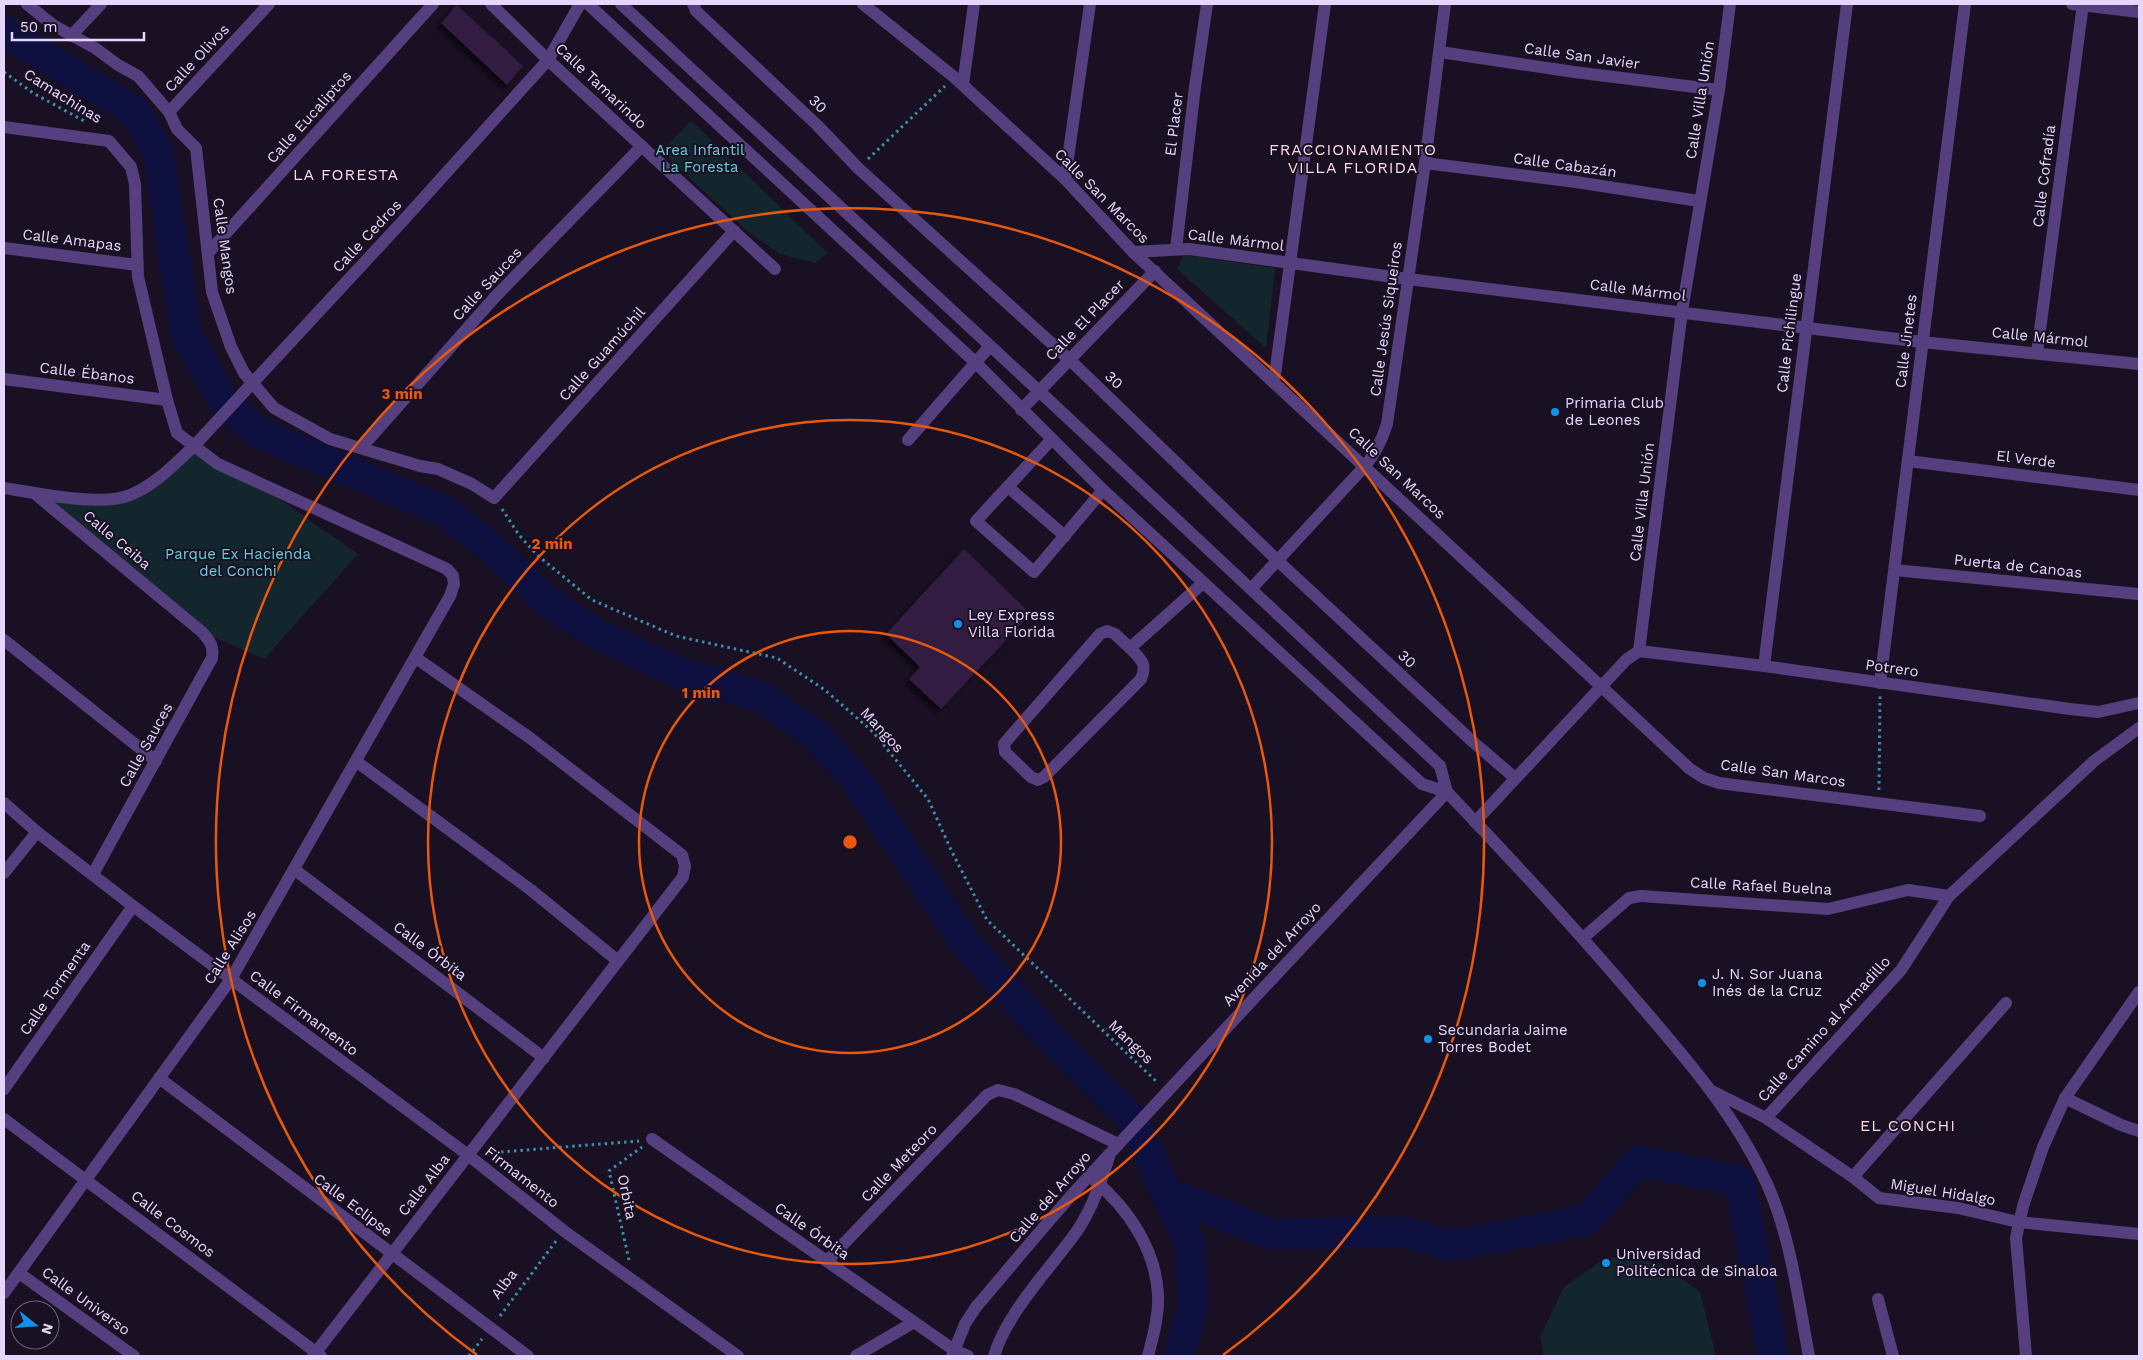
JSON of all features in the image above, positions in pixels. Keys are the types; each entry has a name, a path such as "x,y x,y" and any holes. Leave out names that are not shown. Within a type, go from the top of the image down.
{"street":[{"name":"Calle Mangos","path":"27,4 53,25 95,48 118,65 138,76 168,112 177,129 196,148 212,292 231,347 252,383 274,408 330,439 420,466 438,469 472,484 494,498"},
{"path":"71,36 101,4"},
{"name":"Calle Olivos","path":"168,112 269,4"},
{"name":"Calle Eucaliptos","path":"209,252 433,4"},
{"name":"Calle Tamarindo","path":"492,4 548,60 775,269"},
{"name":"Calle Cedros","path":"204,433 400,224 548,60 580,4"},
{"path":"588,4 975,362 1103,490 1422,784 1447,792"},
{"path":"621,4 1440,766 1447,792 1583,938 1675,1046 1710,1090 1745,1140 1767,1186 1784,1233 1809,1356"},
{"name":"30","path":"693,4 696,11 818,125 858,168 1070,360 1278,561 1472,741 1515,778"},
{"name":"Calle San Marcos","path":"863,4 959,81 1065,179 1134,252 1690,769 1704,778 1719,783 1980,816"},
{"path":"959,81 974,4"},
{"path":"1065,179 1090,4"},
{"name":"El Placer","path":"1176,249 1207,4"},
{"path":"1274,382 1325,4"},
{"name":"Calle Jesús Siqueiros","path":"1251,589 1366,466 1376,453 1387,424 1426,163 1445,4"},
{"name":"Calle Villa Unión","path":"1639,651 1682,311 1719,90 1730,4"},
{"name":"Calle Pichilingue","path":"1764,666 1847,4"},
{"name":"Calle Jinetes","path":"1880,683 1965,4"},
{"path":"2079,4 2139,12"},
{"name":"Calle Cofradía","path":"2037,353 2079,4"},
{"name":"Calle San Javier","path":"1440,52 1574,72 1719,90"},
{"path":"4,127 109,141 131,167 135,184 136,265 138,277 166,400 177,433 194,446"},
{"name":"Calle Sauces","path":"361,448 495,297 642,146"},
{"name":"Calle Cabazán","path":"1426,163 1576,182 1699,201"},
{"name":"Calle Guamúchil","path":"494,498 734,231"},
{"name":"Calle Amapas","path":"4,248 136,265"},
{"name":"Calle Mármol","path":"1134,252 1189,249 1408,279 1806,326 1922,342 2139,364"},
{"name":"Calle El Placer","path":"1022,410 1155,271"},
{"path":"908,440 990,346"},
{"name":"Calle Ébanos","path":"4,379 166,400"},
{"name":"Calle Ceiba","path":"4,488 95,500 130,496 164,474 194,446 204,433"},
{"path":"1052,439 976,521 1034,572 1103,490"},
{"name":"Calle Alisos","path":"4,1293 231,979 416,658 450,596 454,584 453,576 447,569 218,464 194,446"},
{"name":"El Verde","path":"1908,461 2139,490"},
{"path":"1008,487 1065,536"},
{"name":"Calle Ceiba","path":"34,493 202,632"},
{"name":"Puerta de Canoas","path":"1894,570 2138,594"},
{"path":"1130,648 1203,583"},
{"path":"1108,631 1115,634 1130,648 1143,663 1145,670 1141,679 1044,777 1038,780 1031,778 1005,752 1004,744 1100,634 1108,631"},
{"name":"Calle Sauces","path":"93,874 212,658 214,649 202,632"},
{"path":"4,640 156,761"},
{"path":"1475,822 1626,660 1639,651"},
{"name":"Potrero","path":"1639,651 1764,666 2098,712 2139,703"},
{"name":"Calle Alba","path":"316,1355 683,877 685,866 682,856 530,738 416,658"},
{"name":"Calle Camino al Armadillo","path":"1710,1090 1766,1118 1901,970 1949,896 2094,761 2139,728"},
{"path":"357,762 531,890 618,961"},
{"name":"Avenida del Arroyo","path":"1117,1146 1166,1090 1447,792"},
{"name":"Calle Firmamento","path":"4,803 37,832 133,906 468,1155"},
{"path":"4,872 37,832"},
{"name":"Calle Órbita","path":"295,870 544,1058"},
{"name":"Calle Rafael Buelna","path":"1583,938 1629,898 1641,896 1828,909 1908,890 1949,896"},
{"name":"Calle Tormenta","path":"4,1089 133,906"},
{"path":"2026,1356 2016,1238 2018,1222 2043,1147 2065,1098 2139,992"},
{"path":"1853,1177 2006,1003"},
{"name":"Calle Eclipse","path":"159,1078 391,1255 528,1356"},
{"name":"Calle Meteoro","path":"827,1262 987,1095 998,1090 1014,1094 1117,1146"},
{"path":"2065,1098 2121,1125 2139,1131"},
{"name":"Miguel Hidalgo","path":"1766,1118 1853,1177 1879,1198 1958,1208 2018,1222 2139,1234"},
{"name":"Calle Cosmos","path":"4,1119 316,1355"},
{"name":"Calle Órbita","path":"652,1139 914,1322 953,1353 968,1356"},
{"name":"Calle del Arroyo","path":"953,1353 964,1324 976,1307 1117,1146"},
{"name":"Calle del Arroyo","path":"994,1356 1006,1325 1078,1230 1089,1210 1117,1146"},
{"name":"Firmamento","path":"468,1155 564,1231 633,1280"},
{"path":"1089,1176 1100,1184 1129,1216 1139,1233 1154,1271 1158,1296 1157,1312 1148,1356"},
{"name":"Calle Universo","path":"19,1273 134,1356"},
{"path":"633,1280 738,1356"},
{"path":"1878,1298 1893,1356"},
{"path":"856,1356 914,1322"}],"path":[{"name":"Camachinas","path":"4,72 33,93 89,124"},
{"path":"858,168 959,81"},
{"name":"Mangos","path":"494,498 519,535 537,555 592,600 676,636 777,658 825,690 873,732 928,798 952,852 987,920 1166,1090"},
{"path":"1879,803 1880,683"},
{"name":"Firmamento","path":"468,1155 652,1139"},
{"name":"Orbita","path":"633,1280 609,1171 652,1139"},
{"name":"Alba","path":"469,1356 564,1231"}],"green space":[{"name":"Area Infantil La Foresta","path":"691,121 828,253 815,263 780,254 745,229 661,152"},
{"path":"1184,255 1275,268 1266,348 1177,269"},
{"name":"Parque Ex Hacienda del Conchi","path":"198,449 255,482 358,554 264,659 202,632 34,493 116,498"},
{"path":"1607,1257 1660,1263 1700,1292 1716,1356 1544,1356 1540,1337 1564,1287"}],"building":[{"path":"457,5 523,66 507,85 441,23"},
{"name":"Ley Express Villa Florida","path":"964,549 1031,614 941,709 909,679 920,667 886,634"}],"waterway":[{"path":"4,31 135,112 158,151 186,335 225,404 261,434 444,511 496,552 546,601 596,634 678,672 763,698 814,734 852,774 967,945 1051,1039 1132,1119 1190,1244 1193,1303 1179,1356"},
{"path":"1167,1193 1271,1234 1404,1232 1451,1246 1586,1220 1639,1161 1739,1181 1773,1356"}],"place":[{"name":"Primaria Club de Leones","path":"1555,412"},
{"name":"Ley Express Villa Florida","path":"958,624"},
{"name":"J. N. Sor Juana Inés de la Cruz","path":"1702,983"},
{"name":"Secundaria Jaime Torres Bodet","path":"1428,1039"},
{"name":"Universidad Politécnica de Sinaloa","path":"1606,1263"}],"district":[{"name":"FRACCIONAMIENTO VILLA FLORIDA","path":"1353,158"},
{"name":"LA FORESTA","path":"346,174"},
{"name":"EL CONCHI","path":"1908,1125"}]}
